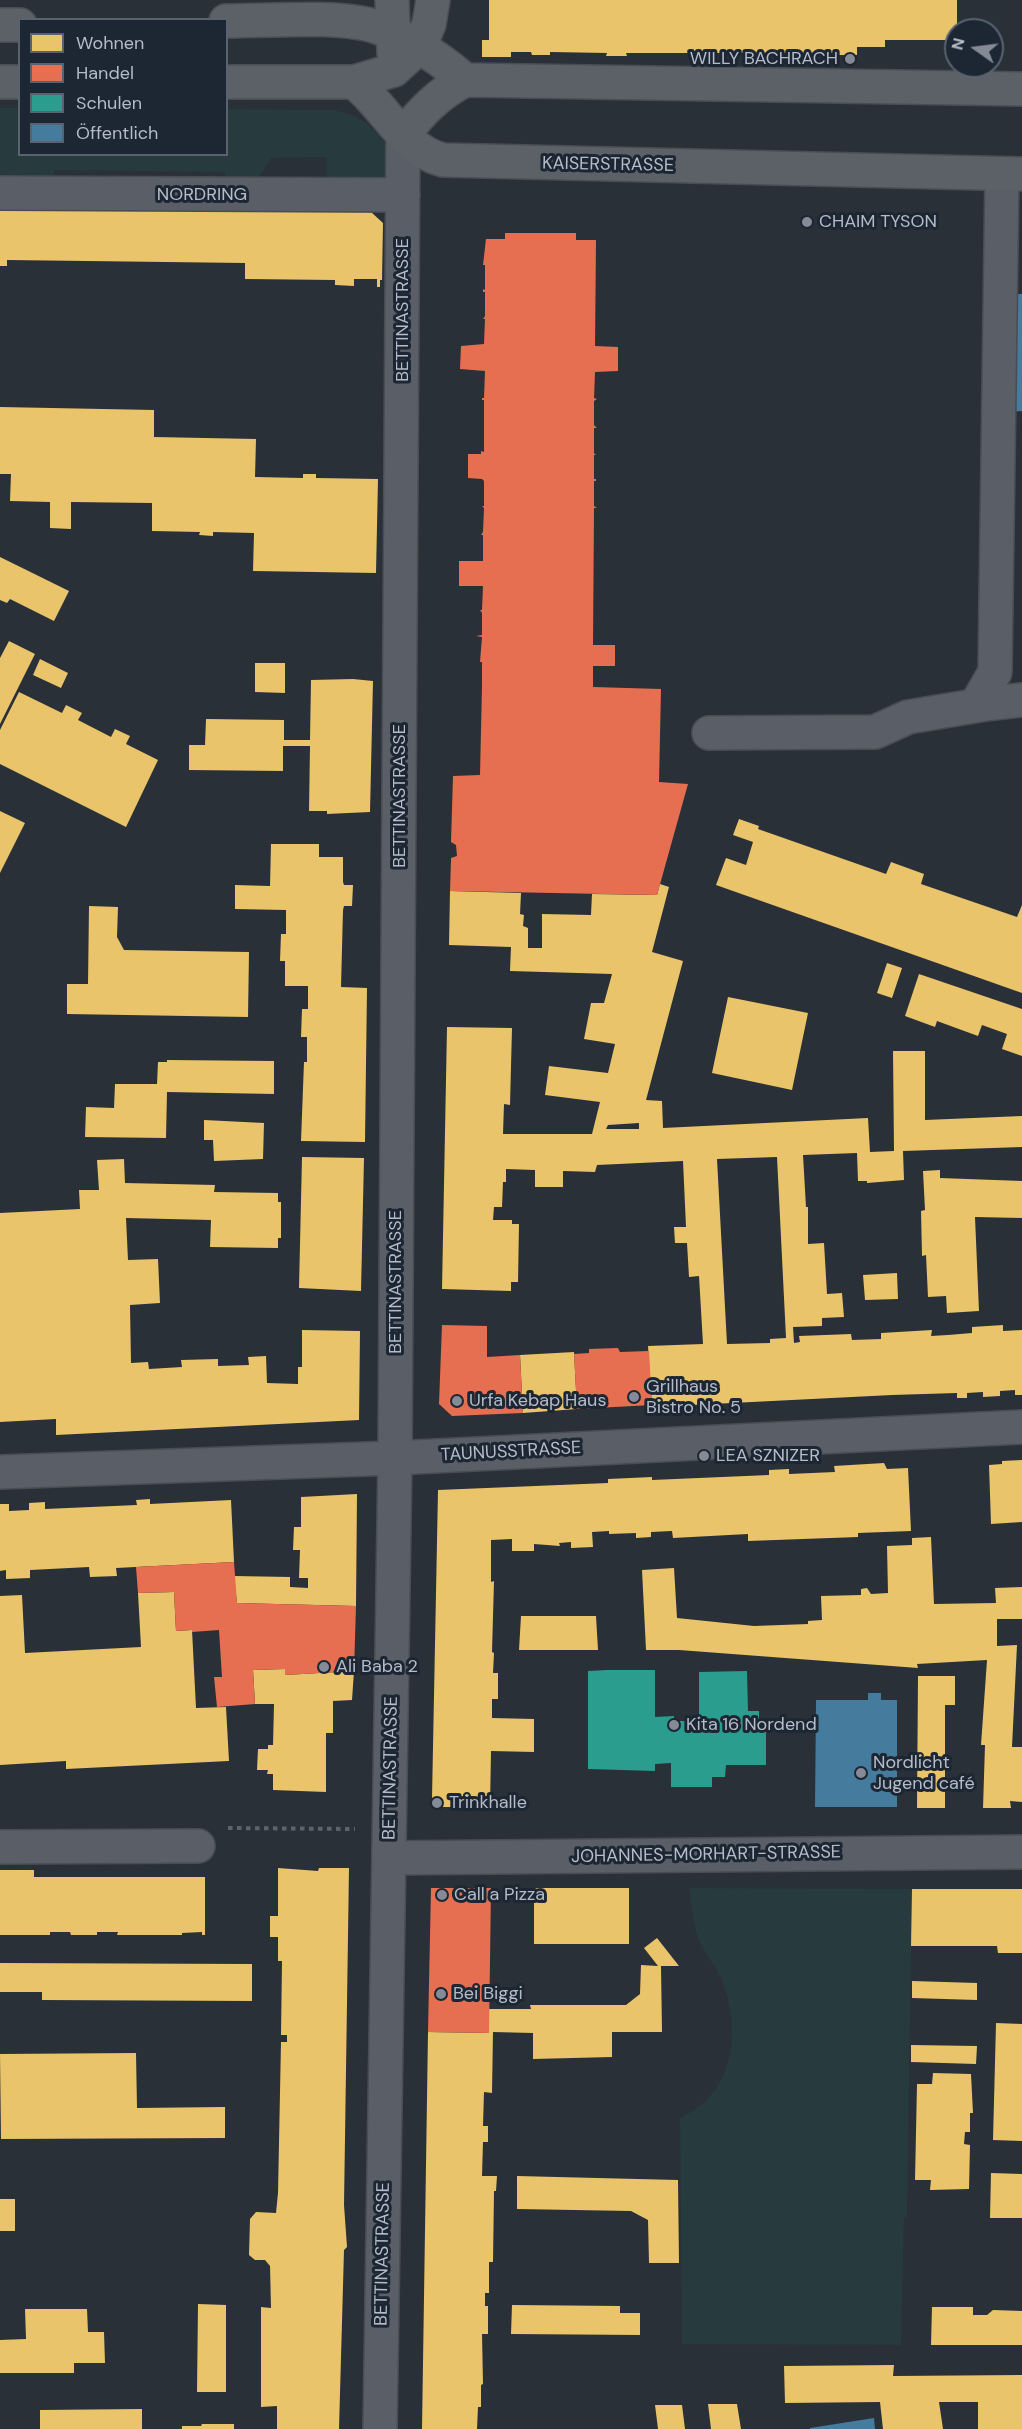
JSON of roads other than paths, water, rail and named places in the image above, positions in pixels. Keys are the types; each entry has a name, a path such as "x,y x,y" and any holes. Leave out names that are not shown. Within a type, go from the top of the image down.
{"main road":[{"path":"308,21 347,0"},
{"path":"392,0 407,40"},
{"path":"403,135 394,70 407,40 429,24 433,0"},
{"path":"228,21 358,23 407,40 465,80"},
{"path":"0,25 18,25"},
{"path":"228,82 354,82 394,70"},
{"path":"403,135 425,107 438,96 465,80 1022,89"},
{"path":"0,82 18,82"},
{"name":"KAISERSTRASSE","path":"354,82 378,104 403,135 429,157 464,162 1012,174"}],"street":[{"name":"BETTINASTRASSE","path":"380,2429 395,1458 403,135"},
{"path":"976,705 995,672 1012,174"},
{"name":"NORDRING","path":"0,194 403,195"},
{"path":"709,733 875,732 899,720 976,705 1022,700"},
{"name":"TAUNUSSTRASSE","path":"0,1472 395,1458 1022,1427"},
{"name":"JOHANNES-MORHART-STRASSE","path":"389,1844 936,1853 1022,1852"},
{"path":"0,1847 198,1846"}],"place":[{"name":"WILLY BACHRACH","path":"850,59"},
{"name":"CHAIM TYSON","path":"807,222"},
{"name":"Grillhaus Bistro No. 5","path":"634,1397"},
{"name":"Urfa Kebap Haus","path":"457,1401"},
{"name":"LEA SZNIZER","path":"704,1456"},
{"name":"Ali Baba 2","path":"324,1667"},
{"name":"Kita 16 Nordend","path":"674,1725"},
{"name":"Nordlicht Jugend café","path":"861,1773"},
{"name":"Trinkhalle","path":"437,1803"},
{"name":"Call a Pizza","path":"442,1895"},
{"name":"Bei Biggi","path":"441,1994"}]}
